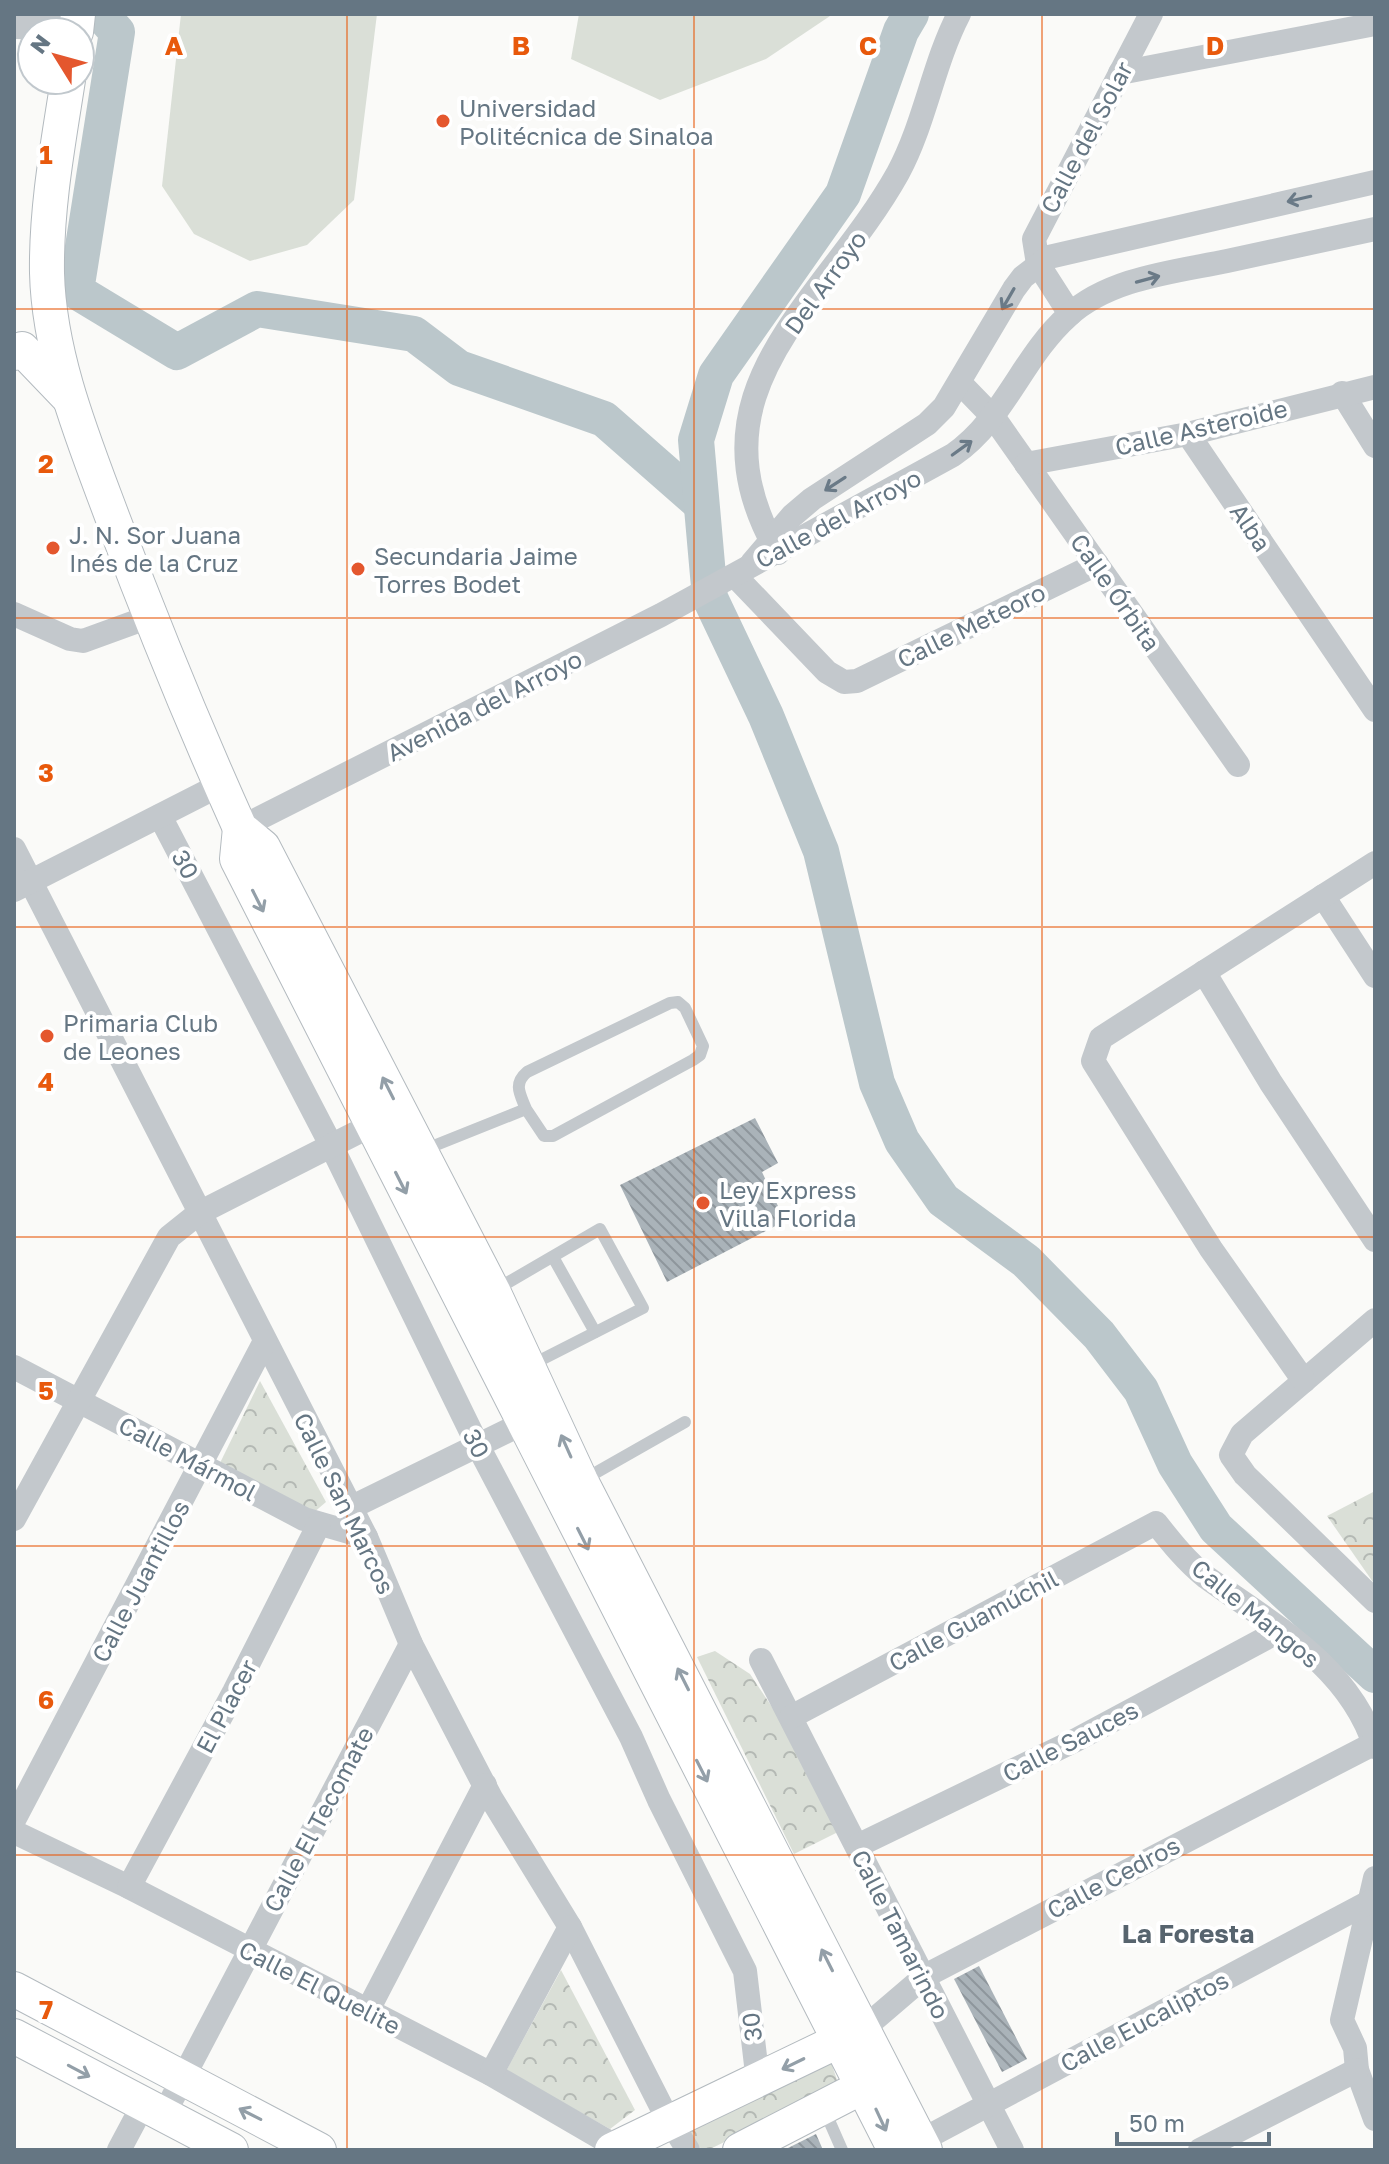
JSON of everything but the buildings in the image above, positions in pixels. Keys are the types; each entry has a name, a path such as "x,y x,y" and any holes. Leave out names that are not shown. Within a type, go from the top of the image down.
{"street":[{"name":"Del Arroyo","path":"774,547 756,509 747,472 746,424 751,396 767,362 874,215 901,166 959,14"},
{"name":"Calle del Solar","path":"1038,264 1034,250 1038,228 1151,14"},
{"path":"1305,39 1318,14"},
{"path":"1120,73 1375,24"},
{"path":"66,96 48,217 47,275 54,333 71,401 149,617 220,785 240,828 263,847 493,1291 528,1366 537,1417"},
{"name":"Calle del Arroyo","path":"774,547 812,499 927,424 961,384 1014,289 1038,264 1069,251 1375,182"},
{"name":"Calle del Arroyo","path":"737,575 774,547 953,455 994,418 1035,352 1070,314 1102,293 1148,278 1375,229"},
{"path":"1038,264 1070,314"},
{"path":"17,347 71,401"},
{"path":"961,384 994,418"},
{"name":"Calle Asteroide","path":"1026,464 1188,434 1375,387"},
{"path":"1342,393 1375,446"},
{"name":"Calle Órbita","path":"994,418 1238,765"},
{"name":"Alba","path":"1188,434 1375,710"},
{"name":"Calle Meteoro","path":"737,575 827,672 844,682 857,681 1097,564"},
{"name":"Avenida del Arroyo","path":"240,828 737,575"},
{"path":"14,614 70,639 83,641 149,617"},
{"path":"22,885 220,785"},
{"name":"30","path":"160,816 331,1145 478,1446 631,1737 659,1800 745,1971 758,2082"},
{"path":"240,828 237,859 372,1125 537,1417 852,2035 913,2147"},
{"name":"Calle San Marcos","path":"14,849 22,885 199,1213 366,1537 411,1644 485,1785 570,1927 680,2137"},
{"path":"1304,1381 1211,1249 1093,1061 1101,1038 1375,863"},
{"path":"1323,896 1375,976"},
{"path":"1204,972 1271,1083 1375,1240"},
{"path":"14,1519 159,1251 183,1224 372,1125"},
{"path":"1375,1320 1242,1434 1231,1455 1235,1464 1375,1601"},
{"name":"Calle Juantillos","path":"14,1820 265,1341"},
{"name":"Calle Mármol","path":"14,1367 319,1524 366,1537"},
{"path":"350,1508 537,1417"},
{"name":"Calle Mangos","path":"1156,1523 1206,1576 1311,1652 1359,1708 1375,1744"},
{"name":"Calle Guamúchil","path":"791,1717 1156,1523"},
{"name":"El Placer","path":"129,1887 234,1692 319,1524"},
{"name":"Calle Sauces","path":"857,1846 1076,1740 1281,1630"},
{"name":"Calle El Tecomate","path":"119,2150 181,2080 411,1644"},
{"name":"Calle Tamarindo","path":"761,1660 1012,2150"},
{"name":"Calle Cedros","path":"852,2035 925,1976 1375,1744"},
{"path":"368,2010 485,1785"},
{"name":"Calle El Quelite","path":"14,1832 129,1887 491,2074 617,2149"},
{"path":"1375,1878 1342,2020 1355,2048 1357,2070 1375,2119"},
{"name":"Calle Eucaliptos","path":"913,2147 987,2104 1369,1902"},
{"path":"491,2074 570,1927"},
{"path":"14,1989 181,2080 319,2150"},
{"path":"617,2149 680,2137 758,2082 852,2035"},
{"path":"14,2036 231,2150"},
{"path":"1200,2150 1357,2070"},
{"path":"740,2150 874,2077"}],"lane":[{"path":"678,1002 685,1008 703,1046 700,1055 693,1060 553,1136 544,1136 537,1130 526,1109 518,1088 519,1079 527,1072 670,1003 678,1002"},
{"path":"421,1151 526,1109"},
{"path":"493,1291 600,1229 643,1308 528,1366"},
{"path":"553,1257 595,1332"},
{"path":"570,1486 685,1422"},
{"path":"823,2107 842,2150"}],"green space":[{"path":"181,14 377,14 354,200 307,245 250,261 194,234 162,186"},
{"path":"579,14 833,14 766,59 660,100 571,59"},
{"path":"260,1381 326,1502 312,1514 219,1465"},
{"path":"1375,1491 1375,1585 1327,1516"},
{"path":"715,1651 750,1674 778,1716 838,1832 794,1854 697,1657"},
{"path":"561,1970 635,2110 610,2129 506,2071"},
{"path":"830,2059 839,2086 708,2150 702,2150 684,2127"}],"waterway":[{"path":"101,14 117,32 76,291 177,352 257,309 414,334 459,368 604,419 701,504"},
{"path":"911,14 901,31 843,194 716,375 696,440 710,598 766,716 821,851 877,1083 902,1141 943,1200 1026,1261 1099,1335 1141,1390 1175,1464 1216,1528 1375,1675"}],"place":[{"name":"Universidad Politécnica de Sinaloa","path":"443,121"},
{"name":"J. N. Sor Juana Inés de la Cruz","path":"53,548"},
{"name":"Secundaria Jaime Torres Bodet","path":"358,569"},
{"name":"Primaria Club de Leones","path":"47,1036"},
{"name":"Ley Express Villa Florida","path":"703,1203"}],"district":[{"name":"La Foresta","path":"1188,1933"}]}
